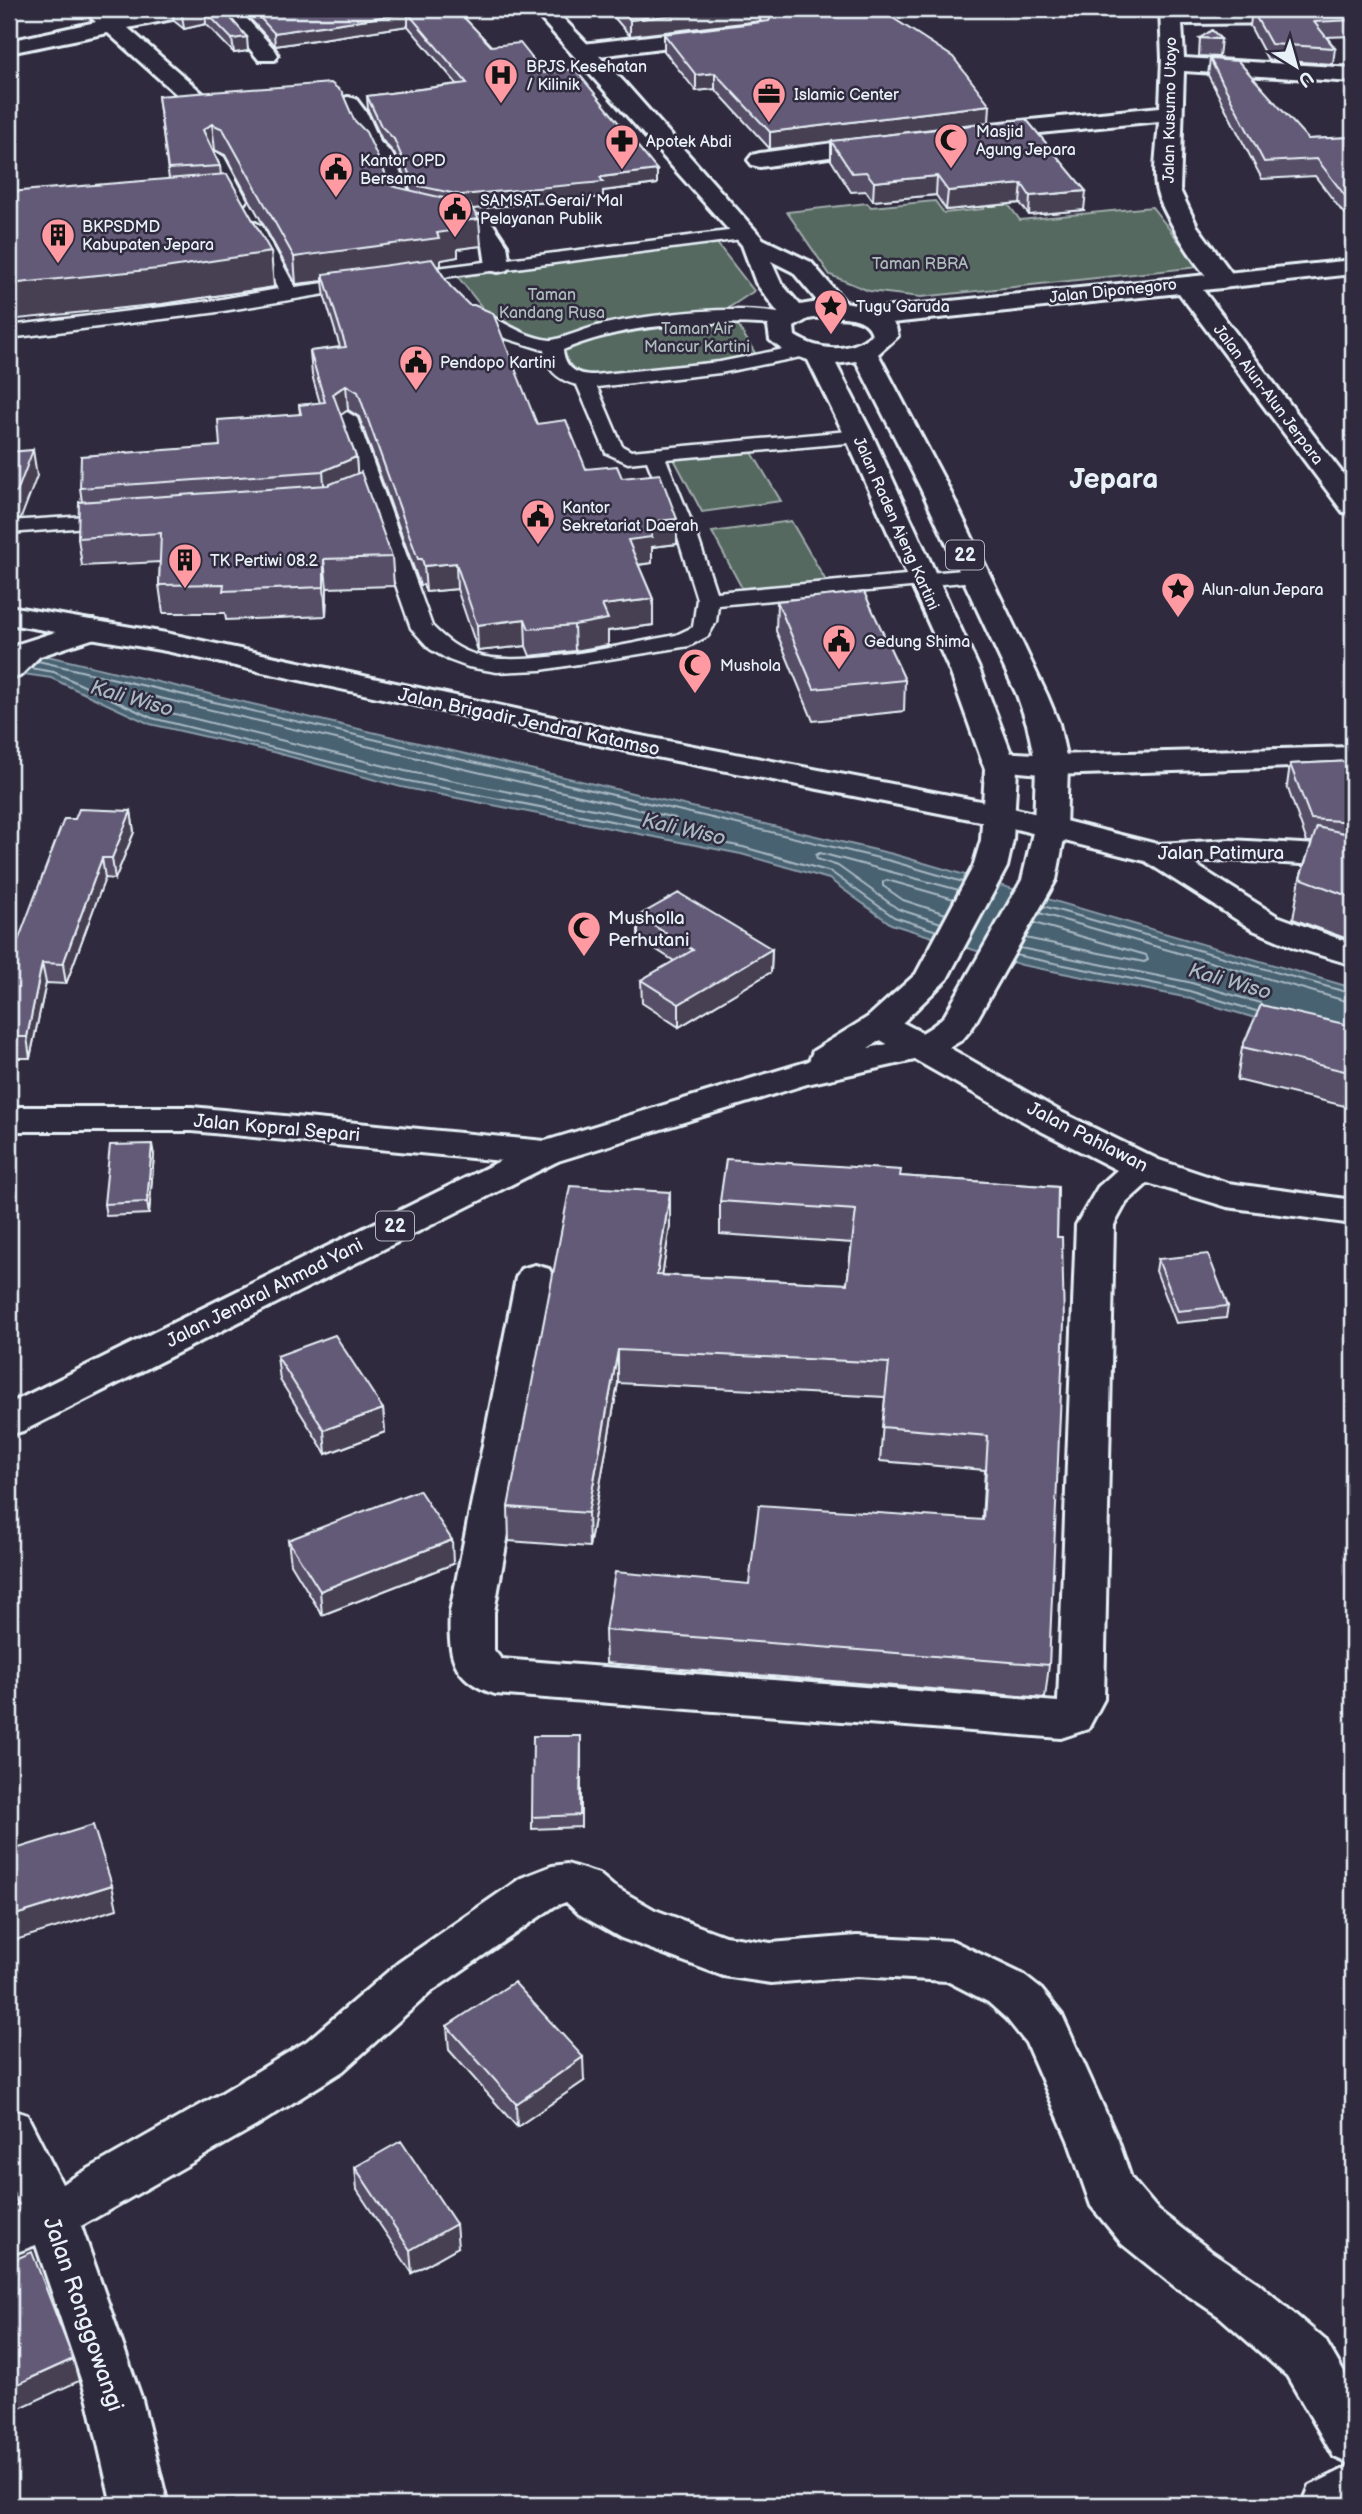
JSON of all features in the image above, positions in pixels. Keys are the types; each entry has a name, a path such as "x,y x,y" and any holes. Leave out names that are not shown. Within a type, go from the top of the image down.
{"main road":[{"path":"93,9 200,103"},
{"path":"9,47 189,9"},
{"path":"227,9 267,55"},
{"name":"22","path":"542,9 583,51 749,239 802,267 838,309"},
{"path":"1170,13 1330,17 1347,19 1353,24"},
{"name":"Jalan Kusumo Utoyo","path":"1170,13 1173,64 1167,191 1172,204 1204,255 1223,279"},
{"path":"583,51 732,33"},
{"path":"1173,64 1353,75"},
{"path":"348,104 357,115 370,145 380,154 403,207 480,223 495,244 498,265"},
{"path":"956,135 1170,113"},
{"path":"760,160 903,141"},
{"name":"22","path":"749,239 763,277 791,317 781,327 783,340 811,353"},
{"name":"Jalan Diponegoro","path":"1191,291 1223,279 1353,267"},
{"name":"Jalan Diponegoro","path":"811,353 842,355 874,335 1191,291 1353,281"},
{"name":"Jalan Alun-Alun Jerpara","path":"1191,291 1353,506"},
{"path":"791,317 822,309 838,309 874,335"},
{"name":"22","path":"874,335 935,489 1032,695 1043,724 1052,765 1050,828"},
{"name":"Jalan Raden Ajeng Kartini","path":"811,353 859,436 965,671 998,762 1001,815"},
{"name":"Jalan Brigadir Jendral Katamso","path":"9,615 166,642 631,743 1001,815 1050,828"},
{"path":"19,660 93,629"},
{"path":"998,762 1052,765 1353,756"},
{"name":"Jalan Jendral Ahmad Yani","path":"800,1074 880,1025 930,979 990,867 1001,815"},
{"name":"Jalan Jendral Ahmad Yani","path":"9,1421 545,1153 800,1074 925,1047 948,1032 960,1020 1039,880 1050,828"},
{"name":"Jalan Patimura","path":"1050,828 1157,854 1243,850 1353,857"},
{"path":"1157,854 1228,903 1253,916 1308,942 1353,955"},
{"name":"Jalan Pahlawan","path":"880,1025 925,1047 1101,1147 1144,1166 1226,1195 1353,1212"},
{"name":"Jalan Kopral Separi","path":"9,1119 192,1119 545,1153"},
{"path":"535,1278 472,1612 471,1647 480,1668 495,1677 1061,1720 1072,1717 1082,1699 1094,1226 1111,1196 1144,1166"},
{"path":"30,2224 238,2110 325,2056 415,1977 538,1892 552,1885 567,1883 582,1888 596,1900 638,1924 723,1956 771,1963 857,1956 953,1961 1005,1988 1024,2004 1045,2030 1093,2140 1109,2190 1140,2227 1193,2269 1239,2300 1306,2358 1353,2439"},
{"name":"Jalan Ronggowangi","path":"9,2130 30,2224 115,2400 140,2505"},
{"path":"1330,2505 1353,2491"}],"lane":[{"path":"216,157 289,293"},
{"path":"216,201 238,200"},
{"path":"9,332 211,307 383,280 446,285 498,265 749,239"},
{"path":"446,285 460,308 487,324 517,337 553,347 592,333 709,317 791,317"},
{"path":"553,347 555,365 568,375 584,380 692,372 811,353"},
{"path":"584,380 613,449 628,457 859,436"},
{"path":"347,418 422,628 433,642 457,657 489,665 534,665 681,641 700,633 705,626 708,600 688,538 655,456"},
{"path":"337,503 372,488"},
{"path":"9,527 138,518"},
{"path":"708,600 974,575"}],"green space":[{"name":"Taman RBRA","path":"1001,195 1020,220 1152,207 1199,267 921,297 869,291 830,275 787,212 867,203 871,207 935,201 944,213 984,209 978,197"},
{"name":"Taman Kandang Rusa","path":"716,242 754,291 730,307 729,311 757,356 585,378 562,365 547,344 485,311 458,277"},
{"path":"750,449 781,501 702,512 674,459"},
{"path":"791,521 826,581 744,592 712,532"}],"water":[{"name":"Kali Wiso","path":"9,647 893,854 1353,988 1353,1047 1184,997 1022,965 891,924 829,879 741,854 401,787 277,753 150,724 51,678 9,672"}],"building":[{"path":"173,9 223,9 247,37 232,39 205,11 182,15"},
{"path":"252,9 456,9 491,46 520,43 544,73 575,69 657,170 600,177 603,182 461,195 414,185 394,139 381,126 367,96 467,83 408,13 274,33"},
{"path":"620,9 728,9 630,20"},
{"path":"771,9 879,9 953,57 990,105 770,132 715,73 696,75 664,34 769,21 774,12"},
{"path":"1252,10 1332,10 1353,17 1353,20 1314,22 1335,48 1271,44"},
{"path":"1212,30 1221,39 1200,38"},
{"path":"1210,59 1238,61 1308,139 1353,137 1353,196 1346,197 1317,159 1264,162"},
{"path":"331,83 342,92 354,120 366,132 391,186 469,204 479,219 454,222 457,230 437,233 439,238 294,257 223,129 212,124 203,130 220,166 168,169 158,96"},
{"name":"Masjid Agung Jepara","path":"1026,119 1086,191 1030,196 1022,184 948,191 937,176 874,182 866,172 852,173 831,141"},
{"path":"227,174 271,252 158,269 9,284 9,192"},
{"path":"432,259 450,286 469,305 493,313 537,424 566,420 586,469 617,466 622,478 660,474 677,519 646,522 652,537 628,540 653,599 602,605 608,619 574,625 529,629 525,619 477,625 456,563 424,566 422,559 418,559 358,392 346,385 333,394 356,457 323,471 80,488 81,456 220,446 218,420 301,414 299,405 325,402 310,351 346,347 323,274"},
{"path":"33,450 17,492 9,493 9,452"},
{"path":"361,472 392,557 324,559 324,587 223,591 224,584 159,585 161,533 78,538 79,502 328,485"},
{"path":"864,592 905,680 814,689 777,601"},
{"path":"1353,761 1353,822 1311,819 1290,764"},
{"path":"79,809 131,811 112,858 102,858 63,964 42,963 27,1037 9,1037 9,965 64,819 75,819"},
{"path":"1317,827 1353,835 1353,898 1300,878"},
{"path":"679,893 772,949 679,1004 641,980 693,950 638,916"},
{"path":"1261,1005 1353,1026 1353,1073 1242,1047"},
{"path":"152,1144 147,1202 104,1204 110,1145"},
{"path":"726,1159 901,1170 900,1176 1058,1187 1057,1237 1062,1237 1064,1323 1049,1665 605,1630 615,1572 749,1584 759,1505 983,1520 988,1436 882,1427 889,1363 618,1350 588,1513 508,1507 570,1186 670,1192 657,1275 847,1284 856,1210 720,1201"},
{"path":"1208,1254 1228,1306 1178,1311 1158,1259"},
{"path":"335,1335 383,1409 324,1430 277,1356"},
{"path":"419,1490 452,1540 320,1591 288,1540"},
{"path":"533,1736 581,1736 580,1815 532,1817"},
{"path":"93,1825 112,1885 9,1917 9,1851"},
{"path":"514,1982 583,2057 516,2104 447,2026"},
{"path":"401,2141 456,2224 410,2250 355,2167"},
{"path":"32,2252 73,2359 9,2388 9,2262"}],"place":[{"name":"BPJS Kesehatan / Kilinik","path":"501,105"},
{"name":"Islamic Center","path":"769,124"},
{"name":"Masjid Agung Jepara","path":"951,170"},
{"name":"Apotek Abdi","path":"622,171"},
{"name":"Kantor OPD Bersama","path":"336,199"},
{"name":"SAMSAT Gerai/ Mal Pelayanan Publik","path":"455,239"},
{"name":"BKPSDMD Kabupaten Jepara","path":"58,265"},
{"name":"Tugu Garuda","path":"831,336"},
{"name":"Pendopo Kartini","path":"416,392"},
{"name":"Kantor Sekretariat Daerah","path":"538,546"},
{"name":"TK Pertiwi 08.2","path":"185,590"},
{"name":"Alun-alun Jepara","path":"1178,619"},
{"name":"Gedung Shima","path":"839,671"},
{"name":"Mushola","path":"695,695"},
{"name":"Musholla Perhutani","path":"584,958"}],"district":[{"name":"Jepara","path":"1114,478"}],"park label":[{"name":"Taman Air Mancur Kartini","path":"697,337"}]}
